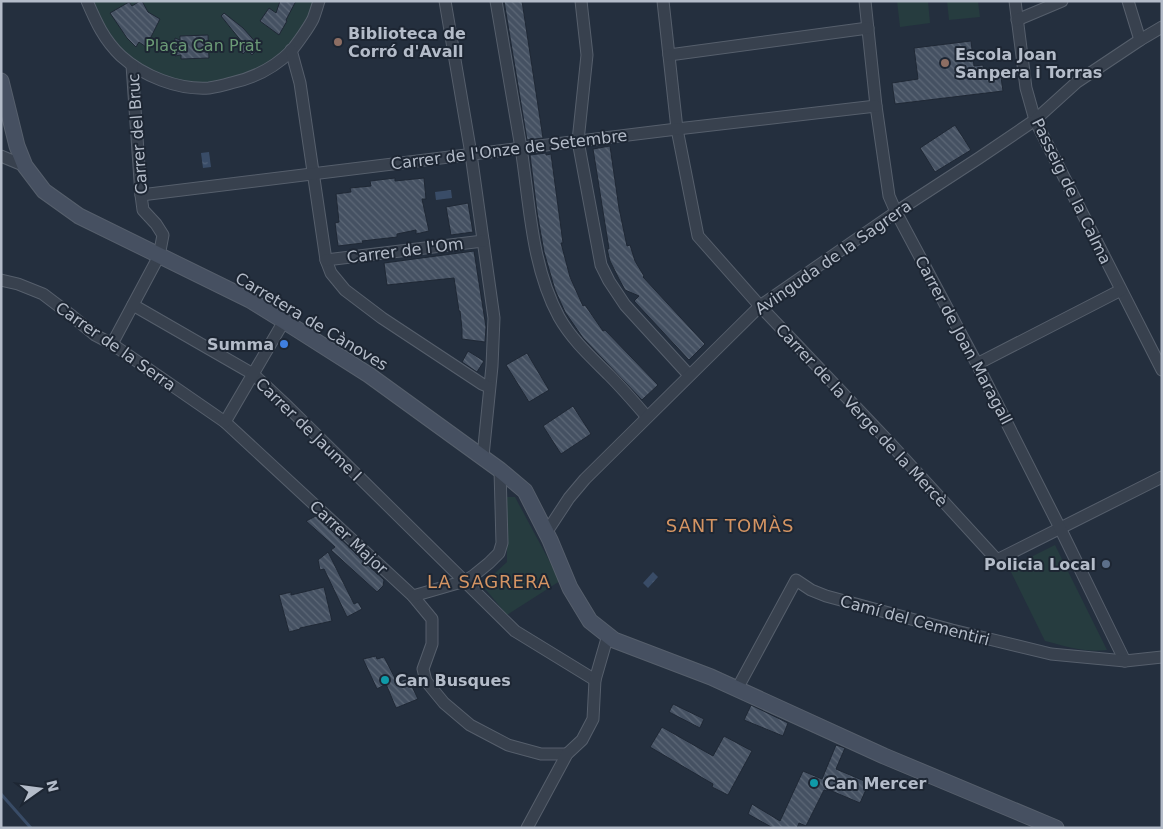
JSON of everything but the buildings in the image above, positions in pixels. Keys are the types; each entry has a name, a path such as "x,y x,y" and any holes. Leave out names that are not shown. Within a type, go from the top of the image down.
{"street":[{"path":"87,1 101,32 120,55 132,65 156,78 181,86 208,88 248,79 271,67 291,50 312,20 319,1"},
{"path":"445,1 471,154 494,318 492,366 483,456"},
{"path":"496,1 539,267 559,316 571,336 647,417"},
{"path":"581,1 587,55 578,141 601,265 625,305 689,375"},
{"name":"Carrer de la Verge de la Mercè","path":"663,1 677,128 698,236 760,306 889,442 997,560 1060,528"},
{"name":"Carrer de Joan Maragall","path":"865,1 876,106 889,196 977,364 1125,661"},
{"name":"Passeig de la Calma","path":"1015,1 1026,88 1035,120 1162,370"},
{"path":"1017,20 1062,1"},
{"path":"1128,1 1140,40"},
{"path":"669,55 868,28"},
{"name":"Avinguda de la Sagrera","path":"546,533 569,498 585,479 760,306 896,212 1035,120 1077,82 1140,40 1162,28"},
{"path":"291,50 300,83 326,260 332,273 345,290 382,318 489,387"},
{"name":"Carrer del Bruc","path":"132,65 143,210 163,235 159,256"},
{"name":"Carretera de Cànoves","path":"1,81 17,146 25,166 44,191 79,216 250,300 369,375 483,456 525,491 570,588 590,621 608,635"},
{"name":"Carrer de l'Onze de Setembre","path":"141,195 677,128 876,106"},
{"path":"1,156 25,166"},
{"name":"Carrer de l'Om","path":"326,260 483,241"},
{"path":"112,344 159,256"},
{"name":"Carrer de la Serra","path":"1,280 18,284 43,294 95,335 112,344 225,422"},
{"path":"977,364 1121,290"},
{"name":"Carrer de Jaume I","path":"132,305 253,374 515,631 595,680"},
{"path":"225,422 284,321"},
{"name":"Carrer Major","path":"225,422 413,596 432,620 432,644 423,669 426,681 444,703 470,725 508,744 541,754 567,754"},
{"path":"413,596 465,581 499,553 502,543 500,470"},
{"path":"1060,528 1162,477"},
{"name":"Camí del Cementiri","path":"737,689 796,580 811,590 826,596 1051,654 1125,661 1162,657"},
{"path":"527,828 567,754 582,740 593,719 595,680 608,635 614,640 711,677 884,756 1056,828"}],"green space":[{"name":"Plaça Can Prat","path":"87,1 319,1 313,19 271,67 208,88 156,78 101,32"},
{"path":"897,1 928,1 930,23 900,27"},
{"path":"947,1 978,1 980,17 949,20"},
{"path":"507,497 515,497 560,581 507,615 482,585 507,562"},
{"path":"1055,545 1107,650 1083,650 1045,641 1009,568"}],"water":[{"path":"209,152 211,167 203,168 201,153"},
{"path":"451,190 452,198 436,200 435,192"},
{"path":"653,572 658,577 648,588 643,583"}],"waterway":[{"path":"1,794 31,828"}],"place":[{"name":"Biblioteca de Corró d'Avall","path":"338,42"},
{"name":"Escola Joan Sanpera i Torras","path":"945,63"},
{"name":"Summa","path":"284,344"},
{"name":"Policia Local","path":"1106,564"},
{"name":"Can Busques","path":"385,680"},
{"name":"Can Mercer","path":"814,783"}],"district":[{"name":"SANT TOMÀS","path":"730,526"},
{"name":"LA SAGRERA","path":"489,582"}]}
